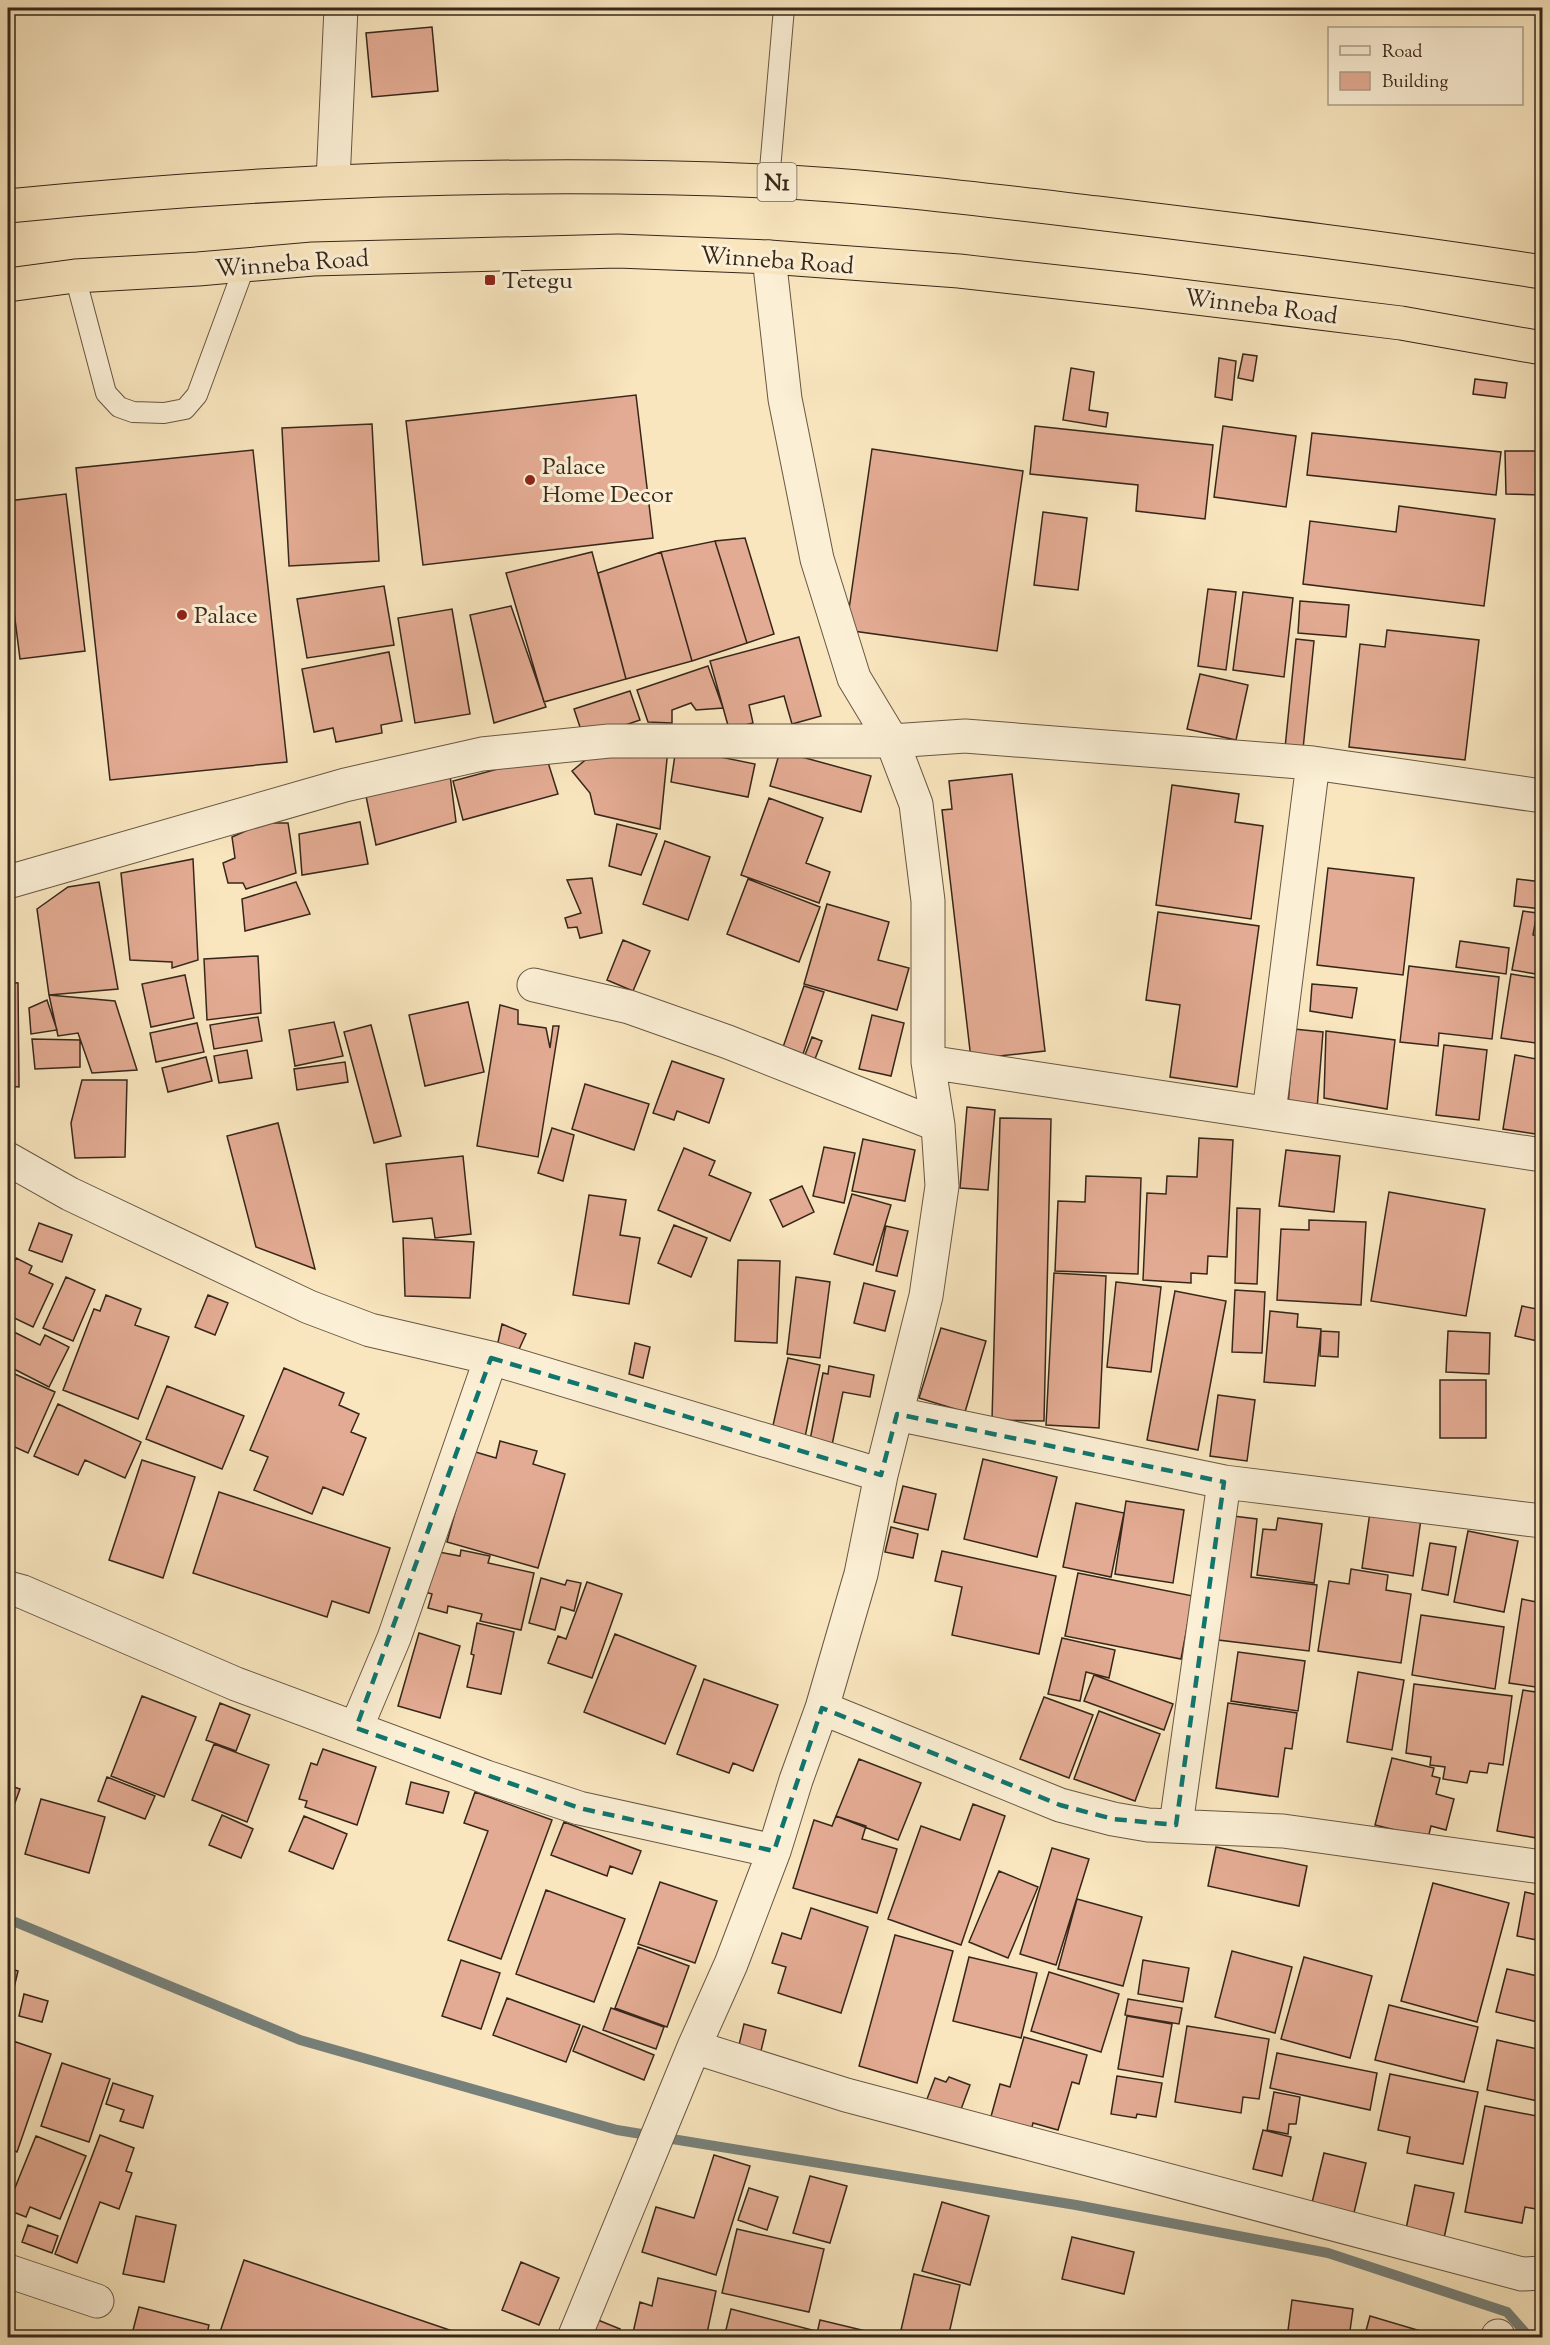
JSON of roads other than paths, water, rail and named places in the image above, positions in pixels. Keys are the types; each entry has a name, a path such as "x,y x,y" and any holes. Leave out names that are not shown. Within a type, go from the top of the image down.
{"highway":[{"name":"N1","path":"8,206 333,181 609,176 769,181 909,191 1400,250 1542,272"},
{"name":"Winneba Road","path":"8,285 75,276 430,255 606,251 769,257 959,271 1139,291 1401,323 1542,348"}],"street":[{"path":"333,181 341,8"},
{"path":"574,2337 694,2047 731,1964 774,1851 822,1708 861,1574 881,1475 926,1296 942,1186 938,1125 928,1062 928,901 916,804 892,741 854,678 817,559 785,399 769,257"},
{"path":"8,882 345,785 482,754 609,741 892,741 965,736 1313,763 1542,796"},
{"path":"1269,1113 1313,763"},
{"path":"534,985 629,1007 728,1042 938,1125"},
{"path":"928,1062 1542,1155"},
{"path":"8,1159 70,1194 309,1307 370,1330 491,1358 881,1475"},
{"path":"356,1728 394,1638 491,1358"},
{"path":"897,1414 1224,1482 1542,1521"},
{"path":"1176,1825 1224,1482"},
{"path":"8,1588 23,1592 236,1684 486,1777 579,1808 774,1851"},
{"path":"822,1708 1060,1805 1125,1821 1148,1825 1283,1831 1542,1867"},
{"path":"694,2047 846,2095 1006,2139 1522,2274 1542,2273"},
{"path":"8,2271 97,2301"}],"lane":[{"path":"769,181 784,8"},
{"path":"75,276 106,393 119,407 133,412 164,413 184,409 197,395 245,265"}],"waterway":[{"path":"8,1919 300,2040 617,2130 1076,2205 1328,2253 1507,2312 1530,2338"}],"place":[{"name":"Tetegu","path":"490,280"},
{"name":"Palace Home Decor","path":"530,480"},
{"name":"Palace","path":"182,615"}]}
